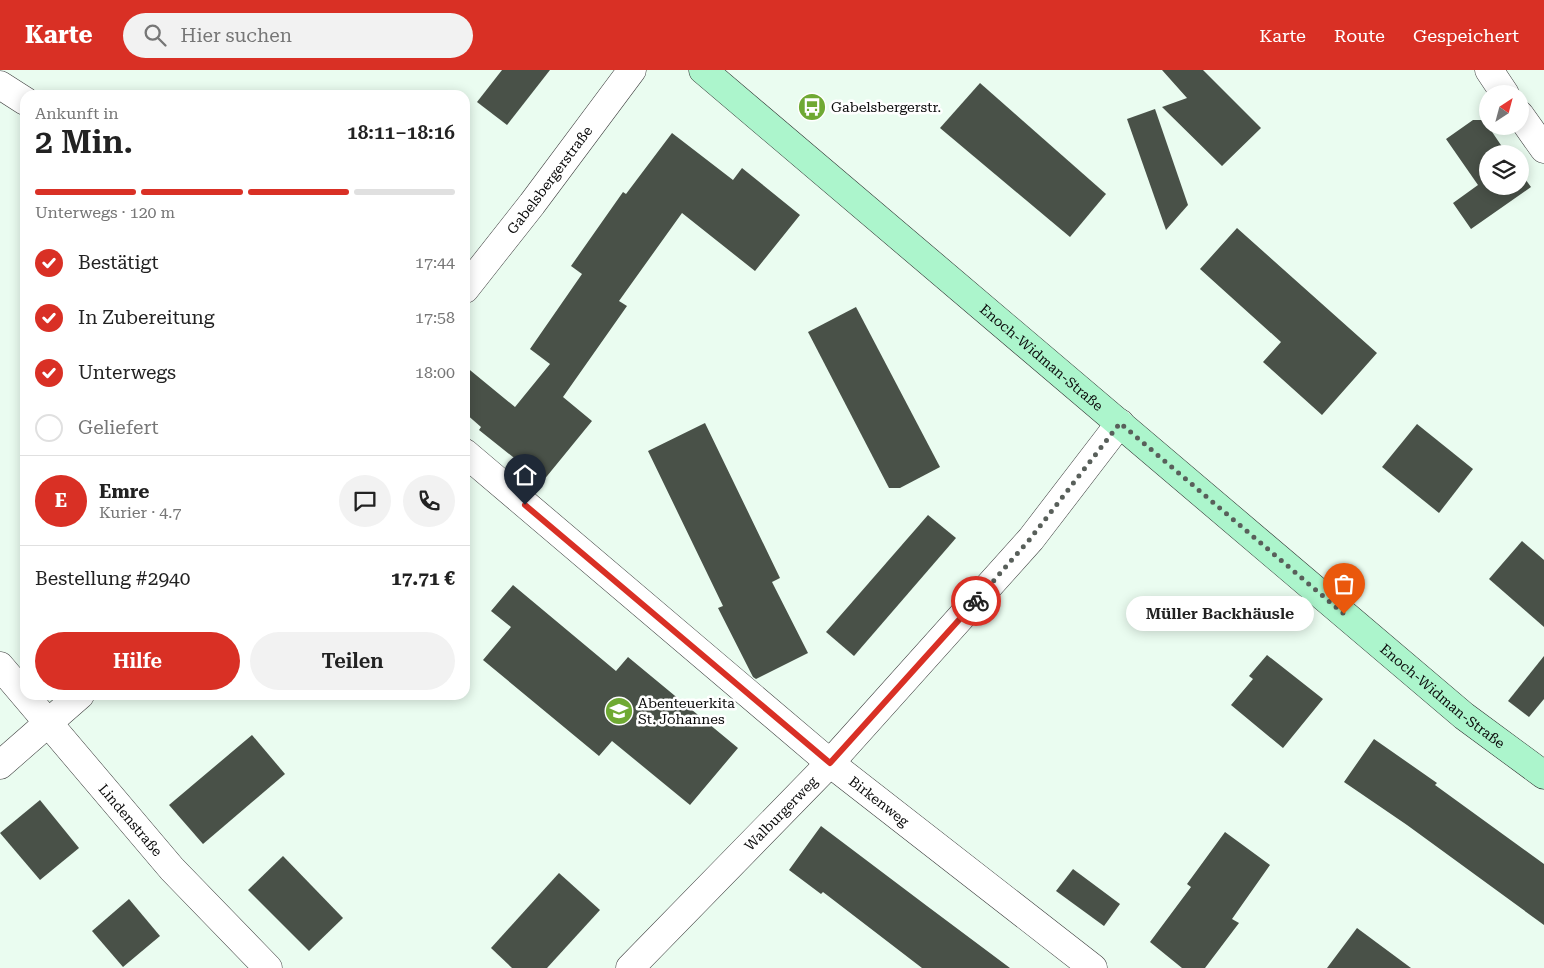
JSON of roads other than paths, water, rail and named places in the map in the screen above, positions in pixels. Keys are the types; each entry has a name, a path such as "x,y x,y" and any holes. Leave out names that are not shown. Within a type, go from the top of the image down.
{"street":[{"name":"Gabelsbergerstraße","path":"470,284 632,70"},
{"name":"Enoch-Widman-Straße","path":"704,70 1464,716 1544,775"},
{"path":"1489,70 1499,85"},
{"path":"0,84 20,98"},
{"path":"1529,128 1544,150"},
{"name":"Walburgerweg","path":"630,968 830,763 1030,539 1120,423"},
{"name":"Birkenweg","path":"470,457 830,763 1093,968"},
{"name":"Lindenstraße","path":"0,666 20,690"},
{"name":"Lindenstraße","path":"28,700 172,869 268,968"},
{"path":"0,765 74,700"}],"place":[{"name":"Gabelsbergerstr.","path":"812,107"},
{"name":"Müller Backhäusle","path":"1344,614"},
{"name":"Abenteuerkita St. Johannes","path":"619,711"}]}
